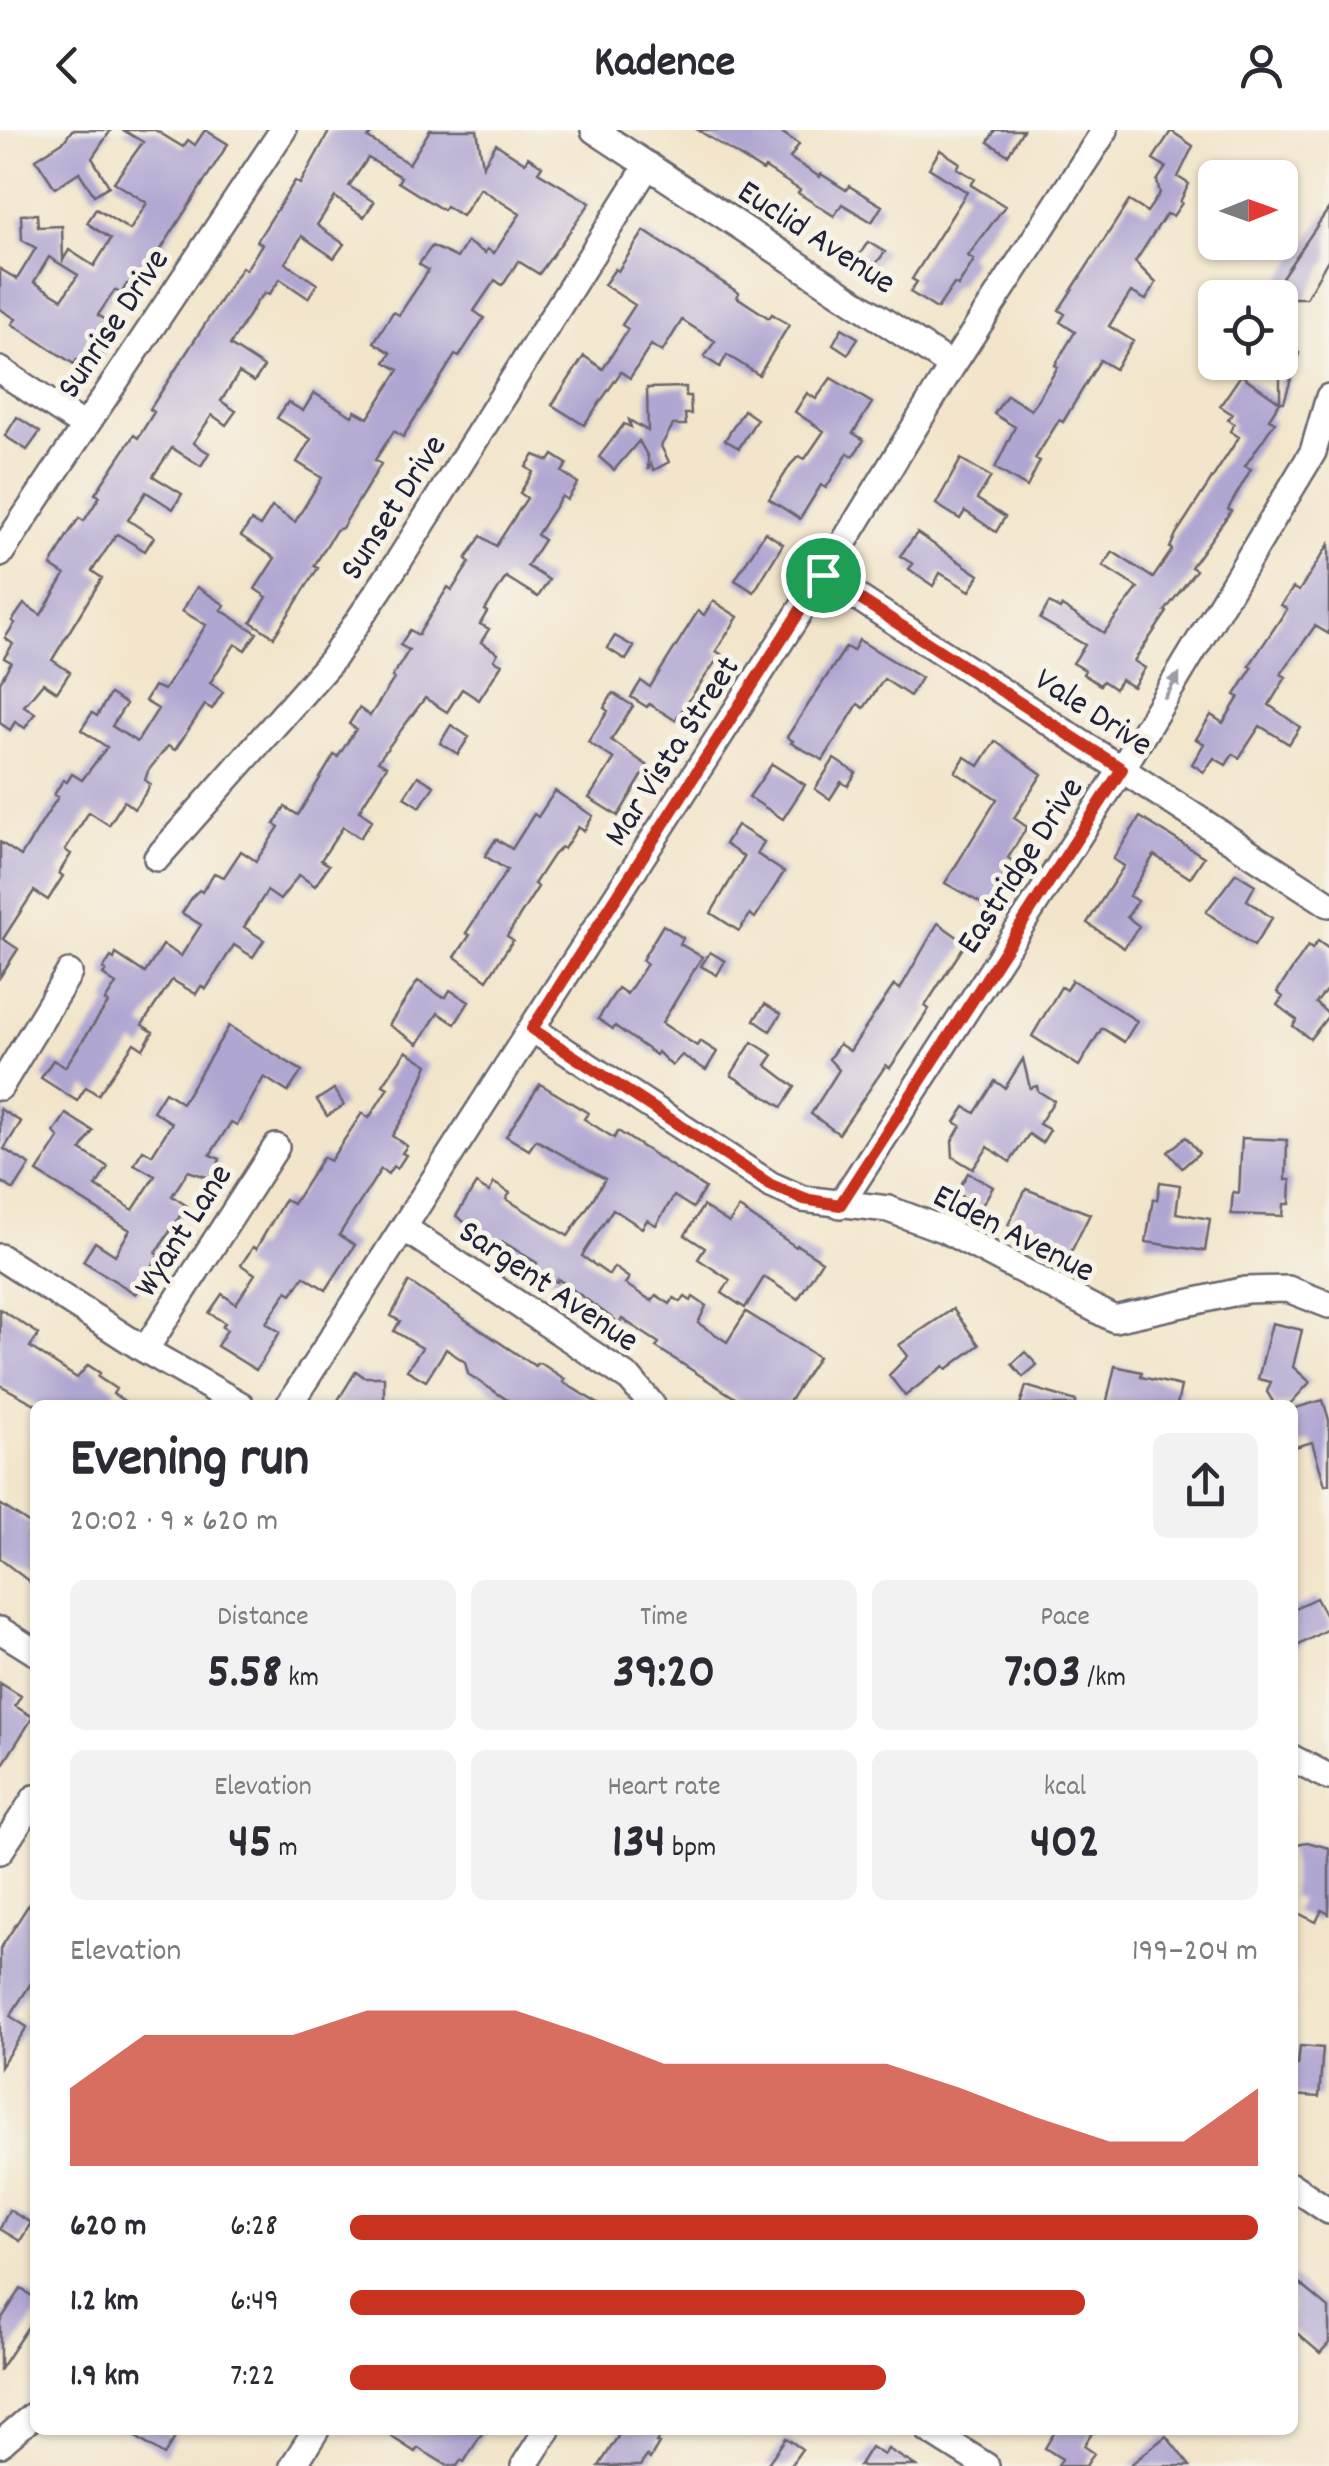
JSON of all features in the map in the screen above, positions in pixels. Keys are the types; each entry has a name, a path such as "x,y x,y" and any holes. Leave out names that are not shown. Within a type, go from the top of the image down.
{"street":[{"name":"Sunrise Drive","path":"0,554 283,130"},
{"name":"Euclid Avenue","path":"594,130 952,366"},
{"name":"Mar Vista Street","path":"292,1400 1105,130"},
{"name":"Sunset Drive","path":"158,858 331,661 400,559 648,165"},
{"path":"0,370 84,426"},
{"name":"Eastridge Drive","path":"840,1205 1122,769 1313,452 1329,397"},
{"name":"Vale Drive","path":"823,575 1329,904"},
{"path":"0,1087 69,973"},
{"name":"Elden Avenue","path":"532,1029 771,1185 804,1199 888,1208 945,1230 1114,1320 1246,1290 1288,1289 1329,1305"},
{"name":"Wyant Lane","path":"145,1350 276,1147"},
{"name":"Sargent Avenue","path":"404,1228 630,1379 648,1400"},
{"path":"0,1257 231,1400"},
{"path":"0,1630 30,1649"},
{"path":"1298,1761 1329,1777"},
{"path":"0,1851 30,1806"},
{"path":"1298,2190 1329,2211"},
{"path":"0,2444 30,2418"},
{"path":"293,2466 313,2435"},
{"path":"524,2466 544,2435"},
{"path":"937,2435 982,2465"}],"building":[{"path":"72,130 111,130 92,158 109,186 94,195 79,172 55,188 36,159 64,141"},
{"path":"123,130 155,130 183,147 188,140 195,145 205,130 228,144 135,290 127,284 121,294 115,290 98,315 119,328 93,370 77,360 74,364 12,324 16,319 0,309 0,269 17,279 36,248 22,240 21,215 37,214 38,227 62,226 63,260 69,250 94,266 111,239 87,223 96,209 130,230 147,203 114,182 143,142","holes":["49,257 78,275 62,299 34,282"]},
{"path":"330,130 373,130 368,138 409,164 430,130 477,130 483,166 496,144 525,163 528,157 542,166 538,172 590,203 539,274 518,261 502,285 495,280 474,311 484,318 459,357 455,355 403,437 394,431 375,460 381,464 342,528 336,530 314,566 318,568 274,637 251,622 267,597 255,589 275,558 241,536 251,521 260,526 272,507 295,522 322,478 297,462 311,439 277,418 288,402 303,411 314,393 352,416 355,411 368,418 399,370 385,362 391,353 374,342 393,312 399,315 427,273 419,264 432,246 457,258 467,242 485,253 487,249 494,253 520,214 480,188 462,216 446,206 443,210 398,182 401,177 368,158 349,186 374,202 364,217 335,197 317,225 344,244 334,258 302,236 285,263 317,284 308,298 280,279 269,295 265,293 258,300 230,345 264,367 254,382 239,373 221,401 236,411 226,425 212,415 193,443 209,453 201,466 172,448 153,476 182,494 173,509 146,492 128,520 154,537 145,551 117,534 92,571 102,578 52,660 70,672 57,692 43,683 24,706 35,713 25,728 15,722 10,730 0,723 0,682 11,662 4,658 13,644 5,638 15,623 12,621 24,604 41,615 65,575 51,566 67,536 79,518 84,521 100,496 95,494 134,435 138,438 154,412 150,409 242,267 246,270 262,244 257,241 295,181 300,184"},
{"path":"698,130 778,130 799,144 790,158 882,206 872,222 842,204 834,216 798,193 800,190"},
{"path":"995,130 1023,130 1008,155 988,142"},
{"path":"1171,131 1193,146 1178,177 1189,184 1173,216 1166,214 1135,262 1156,283 1146,300 1131,292 1109,326 1133,341 1115,369 1100,360 1063,422 1059,420 1035,459 1040,461 1027,487 995,468 1015,427 994,414 1007,395 1031,410 1058,367 1055,365 1075,332 1060,322 1065,314 1059,310 1129,201 1147,212 1160,193 1157,181 1166,167 1153,159"},
{"path":"940,150 960,163 957,168 975,179 971,185 1005,206 968,256 974,260 958,286 954,284 937,309 910,292 917,282 912,279 967,192 929,168"},
{"path":"1329,208 1329,258 1306,298 1298,298 1298,280 1280,280 1294,260 1298,260 1298,254"},
{"path":"644,231 739,293 737,297 769,318 772,314 789,325 759,375 727,355 720,367 704,357 715,341 682,320 662,352 651,345 630,378 621,372 584,425 552,405 584,356 603,369 628,329 622,325 635,305 604,285"},
{"path":"868,242 885,252 867,275 852,266"},
{"path":"842,328 858,338 848,354 833,344"},
{"path":"831,378 872,403 853,433 864,440 853,456 848,453 826,488 821,485 800,519 769,499 791,464 799,456 805,459 824,431 795,412 807,393 816,399"},
{"path":"1238,380 1248,380 1280,402 1269,419 1275,422 1245,466 1251,469 1228,509 1231,511 1191,567 1196,570 1134,661 1145,668 1133,687 1121,680 1115,689 1103,681 1100,685 1073,663 1085,645 1040,619 1049,603 1060,609 1062,606 1104,633 1138,588 1103,566 1113,552 1153,578 1172,550 1176,534 1239,437 1230,431 1234,424 1228,420 1232,414 1220,406"},
{"path":"1280,380 1291,380 1284,402 1280,402"},
{"path":"686,387 691,414 685,414 686,425 673,425 661,446 669,462 654,470 651,464 648,470 648,457 639,441 614,470 599,457 624,424 631,427 629,420 648,431 647,388"},
{"path":"744,410 757,419 739,448 725,440"},
{"path":"17,417 40,432 27,450 5,436"},
{"path":"534,455 549,461 553,455 567,464 562,472 578,483 567,500 562,496 537,535 544,540 527,566 549,580 538,597 506,577 485,610 480,624 489,629 481,642 498,653 494,660 502,664 479,700 462,689 447,712 425,698 378,761 387,766 359,811 372,820 360,838 343,827 321,860 329,865 315,886 299,875 280,900 267,891 244,927 264,940 253,957 234,945 206,989 201,986 196,994 172,980 142,1025 153,1032 143,1049 134,1043 98,1095 86,1087 77,1101 41,1078 53,1060 65,1067 108,1003 105,1001 116,984 103,975 103,969 111,957 114,959 116,954 145,973 163,945 181,956 201,925 182,913 193,896 199,890 202,892 214,873 224,877 241,851 256,861 279,827 274,824 285,807 298,815 334,755 338,757 356,729 349,724 359,708 370,716 394,679 409,650 400,645 410,630 418,635 448,587 452,590 481,536 496,546 527,498 520,493 533,472 526,467"},
{"path":"961,459 991,477 977,499 1005,517 996,532 965,511 960,519 936,504"},
{"path":"765,532 783,544 754,592 735,580"},
{"path":"917,533 979,575 970,591 940,573 933,586 909,569 913,564 900,556"},
{"path":"1329,544 1329,634 1315,626 1281,674 1286,677 1269,705 1300,727 1289,744 1260,726 1239,758 1233,754 1226,765 1214,758 1204,772 1192,764 1204,744 1196,739 1211,715 1223,723 1239,697 1235,695 1252,668 1249,666 1287,609 1281,605 1293,588 1299,591"},
{"path":"197,587 225,605 221,610 257,633 245,650 235,644 210,683 223,692 212,709 205,705 175,750 168,746 148,771 145,780 150,784 134,809 124,801 109,825 89,812 65,850 71,854 48,900 34,891 3,939 18,949 0,977 0,842 21,856 58,797 54,795 63,780 67,782 72,774 82,780 107,747 81,730 92,713 97,716 110,694 126,704 112,726 137,742 158,709 145,701 154,686 164,690 206,625 182,611"},
{"path":"713,601 738,617 716,651 721,654 675,720 631,697 641,681 650,687 698,611 704,615"},
{"path":"615,636 634,647 626,660 607,648"},
{"path":"859,640 921,678 910,696 884,679 864,708 858,704 823,760 787,737 846,647 853,651"},
{"path":"613,693 633,706 611,740 648,766 618,816 589,798 614,759 588,742 608,711 604,708"},
{"path":"451,725 469,737 458,754 440,743"},
{"path":"995,741 1042,774 1014,818 1027,827 1008,858 1014,862 997,888 1001,890 990,908 945,883 997,799 955,772 965,757 979,766"},
{"path":"834,759 856,773 848,786 841,782 830,799 815,789"},
{"path":"772,764 805,785 783,819 749,797"},
{"path":"418,776 434,786 420,807 404,797"},
{"path":"555,791 593,816 584,831 578,827 564,849 561,847 553,855 534,884 538,887 507,936 513,940 487,980 455,957 507,870 485,856 496,839 512,849 534,814 538,817"},
{"path":"1140,817 1204,857 1190,878 1154,855 1129,896 1138,901 1127,917 1139,926 1124,948 1087,923 1124,866 1113,859"},
{"path":"737,825 764,842 757,854 784,872 755,918 750,914 739,931 711,913 744,857 725,844"},
{"path":"1236,873 1255,885 1247,900 1272,918 1254,946 1206,912"},
{"path":"938,923 966,943 925,1006 929,1009 903,1049 890,1068 886,1065 839,1134 811,1114 839,1070 829,1059 839,1044 850,1051 894,985 900,989"},
{"path":"663,925 683,938 680,944 702,957 662,1023 697,1046 700,1041 717,1052 706,1070 682,1055 672,1066 658,1052 656,1055 615,1026 613,1029 598,1019 618,988 627,994 647,964 642,960"},
{"path":"1318,941 1329,949 1329,987 1316,1003 1329,1015 1310,1039 1293,1026 1297,1020 1277,1005 1283,997 1277,992 1308,946 1312,949"},
{"path":"710,952 725,961 717,975 701,966"},
{"path":"1072,980 1137,1021 1124,1042 1102,1028 1079,1066 1032,1036 1061,987 1066,990"},
{"path":"418,981 441,996 446,997 450,990 469,1002 455,1024 438,1013 418,1044 389,1025"},
{"path":"765,1004 781,1014 770,1031 754,1020"},
{"path":"229,1026 302,1071 288,1092 264,1077 237,1125 231,1122 210,1155 220,1159 213,1179 188,1171 172,1196 187,1206 187,1214 180,1216 156,1253 159,1255 136,1294 83,1261 95,1242 115,1255 130,1230 37,1172 59,1138 54,1132 66,1114 93,1131 81,1150 108,1167 96,1186 133,1210 155,1176 134,1164 143,1150 152,1155 172,1123 153,1111 165,1092 182,1103"},
{"path":"752,1042 773,1055 766,1065 795,1087 782,1107 731,1075"},
{"path":"406,1051 428,1065 392,1136 407,1146 402,1153 406,1155 397,1169 393,1166 388,1174 381,1169 339,1235 355,1245 326,1290 304,1276 292,1294 287,1291 266,1323 280,1332 256,1370 217,1346 227,1330 222,1327 225,1323 209,1313 222,1294 236,1304 255,1274 241,1265 253,1247 256,1249 285,1199 293,1204 323,1157 330,1161 362,1113 369,1118 388,1088 383,1085"},
{"path":"1023,1059 1030,1088 1037,1086 1038,1091 1054,1101 1039,1124 1050,1130 1042,1143 1029,1134 1010,1162 988,1147 973,1169 953,1157 952,1141 961,1126 955,1122 965,1107 975,1113 995,1081 1005,1088"},
{"path":"540,1084 588,1113 584,1119 614,1138 618,1131 705,1188 693,1208 674,1196 656,1225 647,1220 642,1228 613,1209 582,1256 609,1275 614,1267 629,1278 625,1284 652,1301 656,1295 670,1304 674,1298 681,1302 685,1297 691,1301 693,1297 706,1306 698,1323 727,1342 746,1312 818,1357 790,1400 738,1400 656,1347 659,1343 622,1319 619,1323 558,1279 557,1282 534,1268 537,1263 503,1242 499,1247 456,1216 476,1184 489,1192 494,1183 510,1193 506,1199 568,1236 605,1179 536,1140 529,1150 506,1136"},
{"path":"334,1089 344,1105 327,1116 317,1100"},
{"path":"0,1109 21,1122 4,1149 30,1165 14,1190 0,1181"},
{"path":"1186,1137 1199,1153 1182,1168 1168,1152"},
{"path":"1242,1138 1287,1140 1290,1204 1284,1204 1283,1216 1231,1214 1233,1192 1239,1193"},
{"path":"968,1173 993,1187 981,1207 956,1193"},
{"path":"1160,1182 1180,1185 1176,1213 1210,1219 1205,1251 1146,1242"},
{"path":"1026,1189 1090,1214 1070,1254 1008,1225"},
{"path":"703,1206 729,1223 739,1208 822,1261 798,1299 764,1277 745,1308 722,1293 730,1280 698,1259 705,1248 685,1235"},
{"path":"409,1282 535,1366 542,1364 592,1400 507,1400 468,1374 465,1362 446,1349 426,1381 407,1370 422,1348 394,1331 400,1321 391,1316"},
{"path":"0,1309 39,1334 30,1347 77,1378 88,1365 123,1400 30,1401 0,1385"},
{"path":"953,1309 979,1345 905,1396 889,1375 908,1356 899,1345"},
{"path":"1272,1323 1302,1330 1293,1367 1310,1382 1294,1400 1272,1400 1267,1392 1271,1382 1258,1379"},
{"path":"1025,1352 1037,1365 1023,1377 1012,1364"},
{"path":"1115,1366 1181,1386 1178,1400 1107,1400"},
{"path":"356,1371 364,1377 384,1377 384,1400 338,1400"},
{"path":"1026,1386 1073,1400 1022,1400"},
{"path":"1323,1400 1329,1420 1329,1484 1325,1485 1312,1442 1298,1446 1298,1407"},
{"path":"0,1504 30,1524 30,1582 0,1559"},
{"path":"1316,1598 1329,1628 1298,1646 1298,1607"},
{"path":"0,1683 21,1696 15,1706 30,1715 30,1722 0,1769"},
{"path":"1298,1844 1329,1848 1329,1914 1322,1910 1316,1922 1298,1913"},
{"path":"30,1903 30,1985 10,2016 27,2027 0,2067 0,1949"},
{"path":"1300,2046 1323,2048 1319,2097 1298,2095"},
{"path":"9,2210 30,2222 20,2241 0,2229"},
{"path":"1298,2282 1329,2308 1329,2343 1320,2353 1298,2334"},
{"path":"21,2289 30,2295 30,2324 0,2369 0,2321"},
{"path":"133,2435 175,2438 164,2455"},
{"path":"389,2435 481,2435 464,2462 461,2460 457,2466 448,2466 418,2448 415,2452"},
{"path":"619,2435 661,2436 650,2459 647,2456 640,2466 599,2466"},
{"path":"1053,2435 1091,2435 1084,2446 1094,2453 1086,2466 1058,2466 1062,2459 1045,2448"},
{"path":"1166,2436 1190,2466 1129,2466"},
{"path":"786,2438 802,2449 790,2466 766,2466"},
{"path":"871,2447 884,2455 888,2449 916,2466 859,2466"}],"route":[{"path":"823,575 1122,769 840,1205 804,1199 771,1185 532,1029 823,575"}]}
